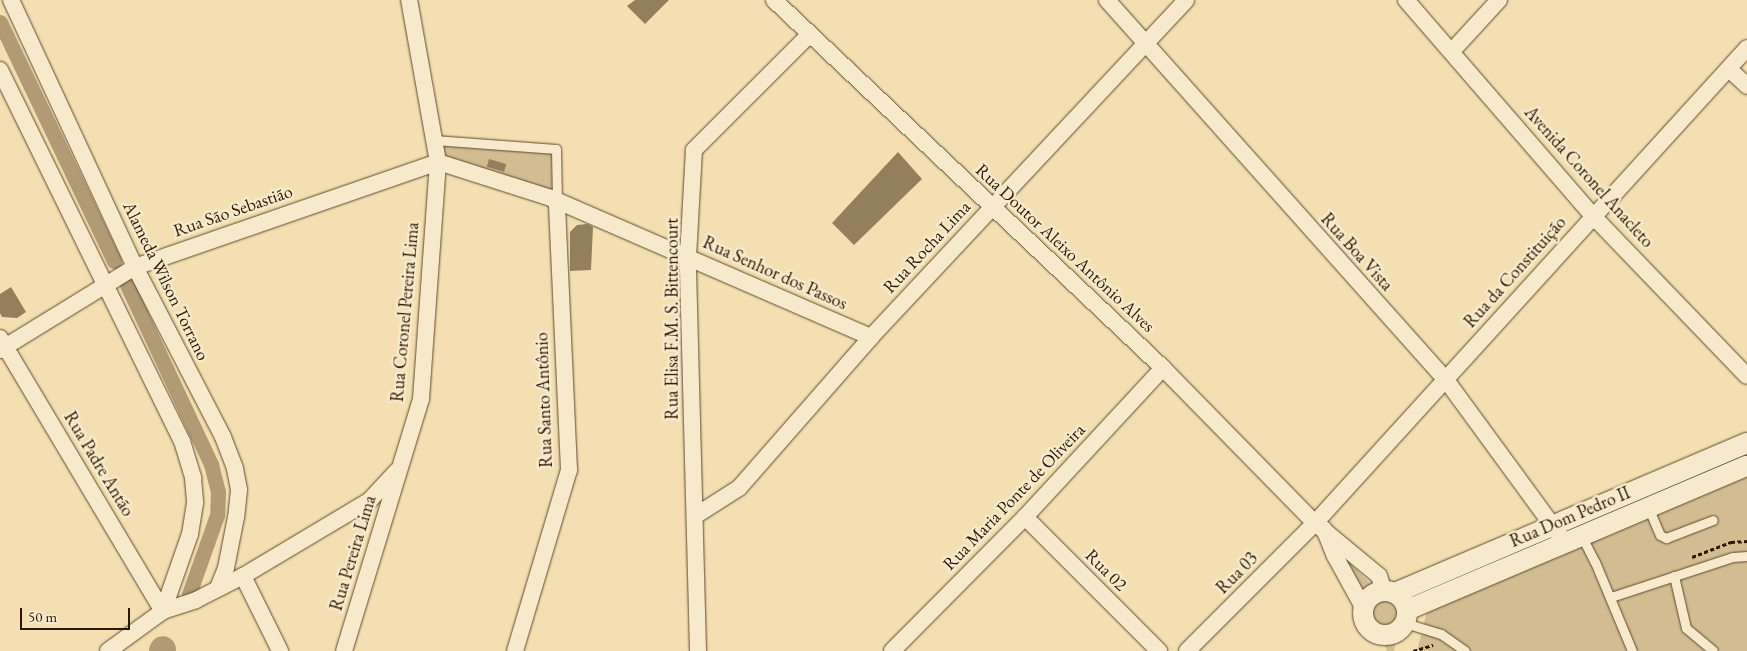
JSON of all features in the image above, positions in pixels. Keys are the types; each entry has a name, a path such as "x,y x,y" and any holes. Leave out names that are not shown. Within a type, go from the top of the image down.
{"street":[{"name":"Alameda Wilson Torrano","path":"11,0 135,267 222,437 235,469 239,490 236,517 226,568 218,588"},
{"name":"Rua Coronel Pereira Lima","path":"108,651 163,611 196,600 243,576 369,501 400,467 421,399 438,162 409,0"},
{"name":"Rua Doutor Aleixo Antônio Alves","path":"774,0 1163,368 1320,526 1379,576 1390,592"},
{"name":"Rua Boa Vista","path":"1107,0 1144,46 1446,380 1552,524 1572,538"},
{"name":"Rua Rocha Lima","path":"695,516 739,488 871,337 1186,0"},
{"name":"Avenida Coronel Anacleto","path":"1406,0 1453,50 1592,215 1747,376"},
{"path":"1453,50 1499,0"},
{"name":"Rua Elisa F.M. S. Bittencourt","path":"698,651 688,257 694,150 809,35"},
{"name":"Rua da Constituição","path":"1320,526 1592,215 1747,48"},
{"path":"1728,69 1747,86"},
{"path":"0,70 107,282 182,441 193,478 195,503 190,534 163,611"},
{"name":"Rua São Sebastião","path":"2,345 135,267 438,162"},
{"name":"Rua Senhor dos Passos","path":"438,162 557,201 871,337"},
{"name":"Rua Santo Antônio","path":"515,651 569,470 557,201"},
{"name":"Rua Padre Antão","path":"2,345 163,611"},
{"name":"Rua Maria Ponte de Oliveira","path":"892,651 1025,517 1163,368"},
{"name":"Rua Dom Pedro II","path":"1390,592 1747,444"},
{"name":"Rua Dom Pedro II","path":"1404,621 1572,538 1747,466"},
{"name":"Rua Pereira Lima","path":"344,651 400,467"},
{"name":"Rua 02","path":"1025,517 1159,651"},
{"name":"Rua Doutor Aleixo Antônio Alves","path":"1320,526 1363,607"},
{"name":"Rua 03","path":"1187,651 1320,526"},
{"path":"243,576 280,651"},
{"path":"1398,651 1404,621 1390,592 1374,594 1363,607 1363,619 1379,642 1404,621"}],"lane":[{"path":"434,140 556,149 557,201"},
{"path":"1648,507 1660,535 1666,538 1712,520"},
{"path":"1572,538 1611,597 1632,651"},
{"path":"1611,597 1733,556 1747,556"},
{"path":"1674,576 1686,628 1713,651"},
{"path":"1404,621 1441,634 1465,651"}],"path":[{"path":"1413,651 1431,645 1440,647"}],"shaded area":[{"path":"436,141 554,151 555,198 439,160"},
{"path":"1747,475 1747,651 1417,651 1427,611"},
{"path":"1338,551 1375,588 1363,596"},
{"path":"1385,601 1394,604 1397,613 1394,622 1385,625 1376,622 1373,613 1376,604"},
{"path":"1396,639 1394,651 1387,651 1383,642"}],"building":[{"path":"635,0 669,0 645,24 627,6"},
{"path":"898,152 922,179 854,245 832,223"},
{"path":"489,159 506,164 504,172 487,167"},
{"path":"587,224 593,227 591,270 570,271 570,232 577,225"},
{"path":"11,287 26,312 17,318 2,317 0,313 0,294"}],"waterway":[{"path":"0,22 114,261"},
{"path":"127,285 211,464 218,492 217,515 189,594"}]}
